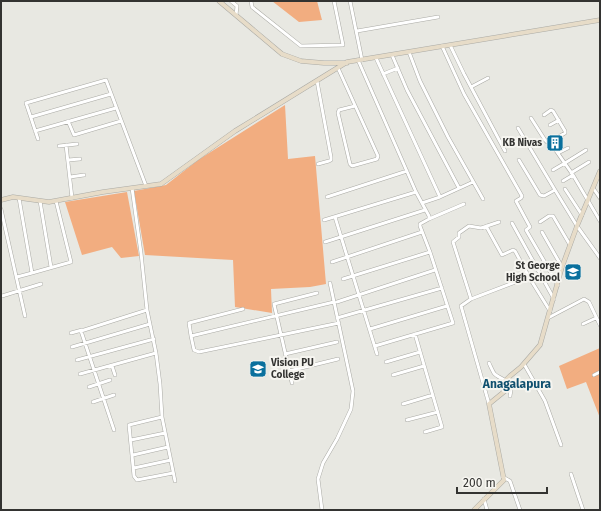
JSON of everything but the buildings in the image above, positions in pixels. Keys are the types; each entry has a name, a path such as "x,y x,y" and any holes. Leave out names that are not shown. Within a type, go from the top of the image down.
{"main road":[{"path":"219,1 282,54 300,60 324,63 347,62 376,58 600,20"},
{"path":"1,200 13,197 49,202 161,184 235,132 347,62"},
{"path":"474,510 504,480 489,404 505,391 504,382 524,364 540,346 562,267 600,171"}],"street":[{"path":"231,1 237,6 236,15"},
{"path":"251,1 252,7 301,46 344,45 334,1"},
{"path":"350,1 357,31 360,60 429,219"},
{"path":"357,31 438,17"},
{"path":"450,45 505,151"},
{"path":"442,46 464,94 522,196 516,200 516,202 530,227 526,230 558,285"},
{"path":"409,52 420,81 448,137 483,199"},
{"path":"392,55 414,104 460,188"},
{"path":"376,58 440,198"},
{"path":"338,68 355,106 378,158 377,160 352,166 350,164 338,113 339,110 355,106"},
{"path":"383,74 398,68"},
{"path":"471,87 488,78"},
{"path":"38,140 26,103 106,80 146,186"},
{"path":"318,81 331,157 331,160 318,164"},
{"path":"31,117 111,94"},
{"path":"35,130 116,108"},
{"path":"544,115 553,111 565,131 565,133 550,142"},
{"path":"532,118 545,140 550,142 565,163 600,221"},
{"path":"550,125 559,120"},
{"path":"68,121 74,135 121,121"},
{"path":"518,128 577,226 600,258"},
{"path":"59,146 77,144"},
{"path":"66,145 72,198"},
{"path":"558,153 568,148"},
{"path":"553,170 586,150"},
{"path":"68,160 80,159"},
{"path":"519,160 540,195 544,196 555,190"},
{"path":"563,181 590,162"},
{"path":"327,197 407,171"},
{"path":"70,177 84,175"},
{"path":"422,203 440,198 473,182"},
{"path":"132,188 147,310 156,353 162,417 175,481"},
{"path":"593,188 600,198"},
{"path":"565,189 582,216"},
{"path":"324,220 416,192"},
{"path":"19,198 32,273"},
{"path":"40,201 51,267"},
{"path":"16,277 72,262 56,201"},
{"path":"375,346 453,323 420,224 464,204"},
{"path":"1,209 25,316"},
{"path":"326,242 425,210"},
{"path":"540,222 549,216 553,216 570,245"},
{"path":"335,217 377,354"},
{"path":"471,299 453,242 459,237 459,233 469,226 480,228 499,222"},
{"path":"512,223 554,299"},
{"path":"486,226 502,255 513,250 515,251 550,312"},
{"path":"332,262 422,232"},
{"path":"542,232 562,267"},
{"path":"343,279 430,252"},
{"path":"191,336 335,302 436,270"},
{"path":"489,404 461,306 471,299 529,277"},
{"path":"322,510 318,479 323,463 337,439 351,409 353,391 330,283"},
{"path":"2,296 41,284"},
{"path":"338,318 442,288"},
{"path":"292,383 274,304 317,293"},
{"path":"548,318 584,299 589,302 600,326"},
{"path":"370,329 447,306"},
{"path":"243,309 189,323 194,350 199,352 339,323"},
{"path":"71,333 147,310"},
{"path":"583,324 596,318"},
{"path":"72,347 150,324"},
{"path":"82,330 81,333 105,398 114,430"},
{"path":"415,334 442,427 425,432"},
{"path":"77,360 154,338"},
{"path":"285,354 337,342"},
{"path":"386,362 420,352"},
{"path":"80,374 156,353"},
{"path":"289,371 338,359"},
{"path":"489,363 494,375 497,378 506,381 510,388 510,396"},
{"path":"524,364 545,401 561,445"},
{"path":"112,366 114,375"},
{"path":"394,375 424,366"},
{"path":"594,375 600,372"},
{"path":"89,387 110,380"},
{"path":"93,402 114,395"},
{"path":"404,404 433,395"},
{"path":"407,420 438,412"},
{"path":"162,417 129,425 134,476 137,480 173,473"},
{"path":"131,440 165,433"},
{"path":"133,455 168,447"},
{"path":"134,468 171,460"},
{"path":"571,474 582,510"},
{"path":"503,477 510,481 520,510"},
{"path":"484,500 487,510"}],"shaded area":[{"path":"272,1 317,1 322,20 299,22"},
{"path":"285,105 288,159 315,156 326,284 310,287 271,289 272,313 235,307 233,260 145,255 134,191 166,185 198,160"},
{"path":"127,192 139,256 121,258 112,247 82,255 65,202"},
{"path":"600,348 600,418 586,382 567,389 559,366"}],"place":[{"name":"KB Nivas","path":"555,143"},
{"name":"St George High School","path":"573,272"},
{"name":"Vision PU College","path":"258,369"}],"district":[{"name":"Anagalapura","path":"517,384"}]}
